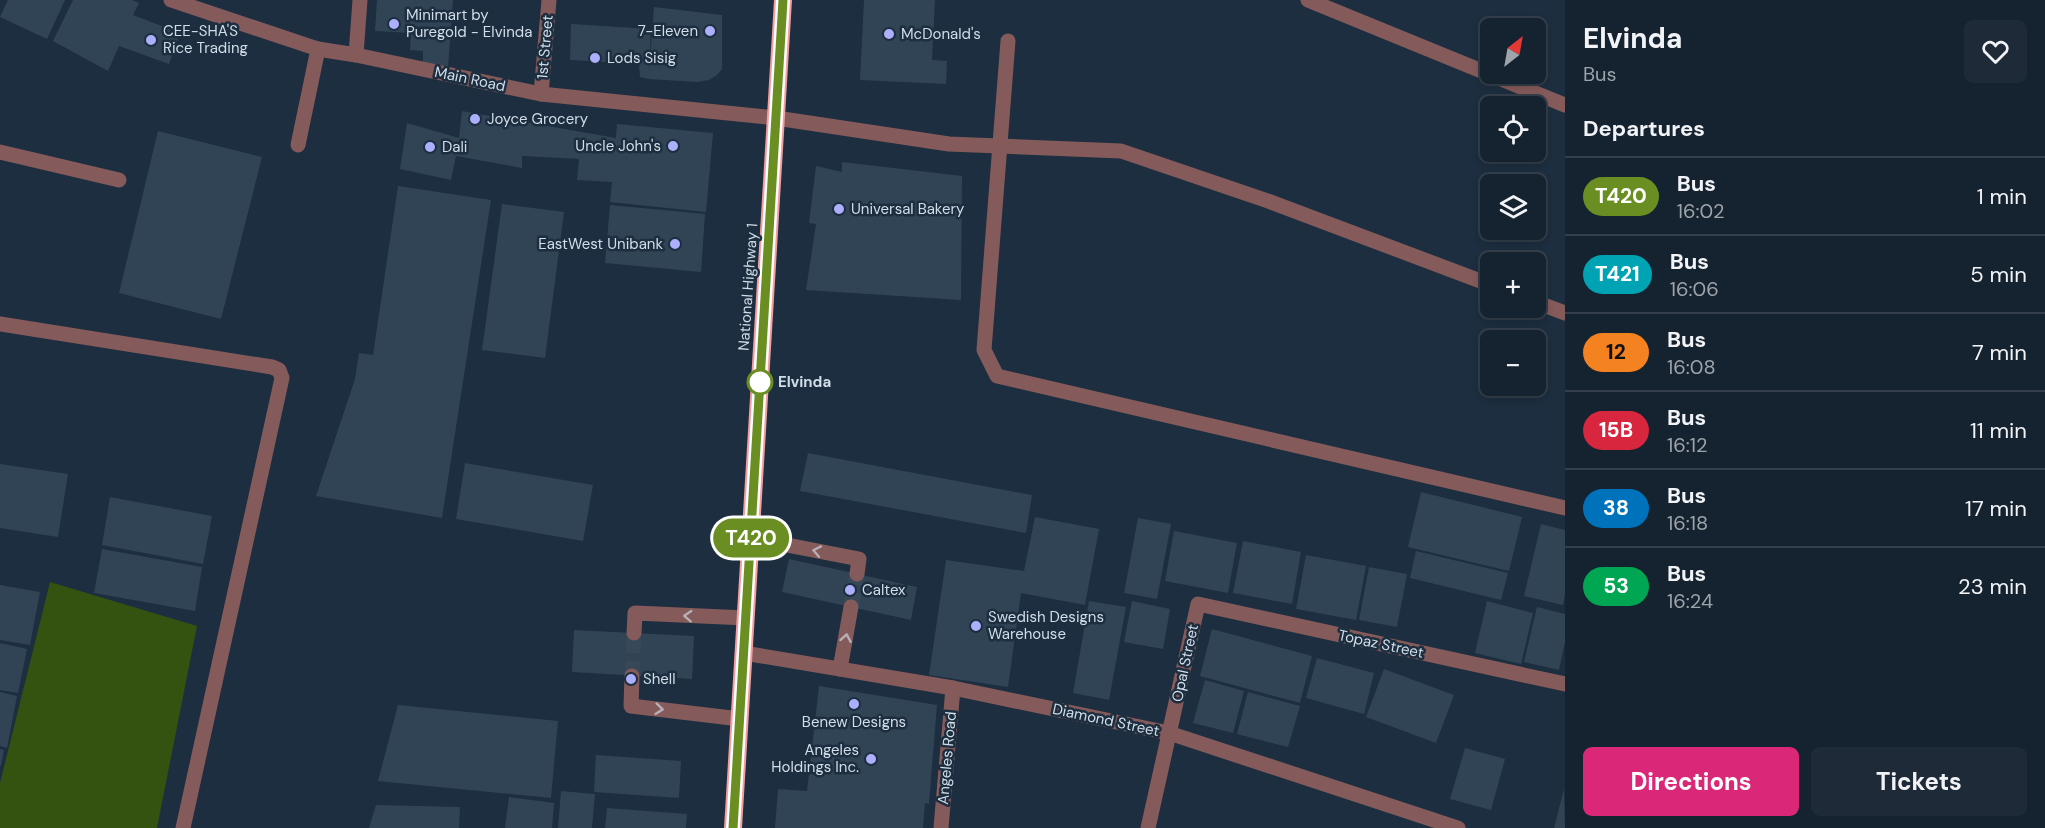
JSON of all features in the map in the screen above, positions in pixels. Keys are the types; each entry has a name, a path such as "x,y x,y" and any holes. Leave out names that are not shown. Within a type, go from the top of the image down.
{"highway":[{"name":"National Highway 1","path":"733,828 783,0"}],"street":[{"name":"Main Road","path":"171,0 318,49 542,94 776,118 949,144 1120,151 1268,201 1480,281"},
{"path":"356,55 360,0"},
{"name":"1st Street","path":"542,94 549,0"},
{"path":"1308,0 1565,105"},
{"path":"1008,41 984,350 998,376 1565,508"},
{"path":"298,146 318,49"},
{"path":"0,152 119,180"},
{"path":"1546,306 1565,313"},
{"path":"0,324 272,367 279,370 282,378 183,828"},
{"path":"751,538 859,559 857,574"},
{"name":"Topaz Street","path":"1198,604 1565,684"},
{"name":"Opal Street","path":"1148,828 1198,604"},
{"path":"840,669 851,607"},
{"path":"634,633 635,613 746,618"},
{"name":"Diamond Street","path":"744,653 953,688 1169,734 1458,828"},
{"path":"632,676 631,706 740,719"},
{"name":"Angeles Road","path":"941,828 953,688"}],"green space":[{"path":"50,582 197,626 157,828 0,828 0,783"}],"building":[{"path":"8,0 65,0 47,39 0,17"},
{"path":"73,0 132,0 139,3 133,15 180,33 169,64 119,46 108,71 53,41"},
{"path":"377,0 453,0 448,68 423,63 423,51 410,50 411,33 375,31"},
{"path":"864,0 935,0 932,60 947,61 946,84 860,80"},
{"path":"654,7 722,15 722,69 717,75 709,80 697,82 649,79 640,77 639,64 570,60 571,24 651,29 649,74"},
{"path":"462,111 616,138 617,124 713,133 706,212 610,202 612,182 577,180 579,159 522,156 522,168 456,156 451,180 400,169 407,123 459,138"},
{"path":"158,131 262,157 221,319 119,293"},
{"path":"842,162 962,176 961,300 806,290 816,224 809,223 816,166 842,172"},
{"path":"398,186 491,200 442,518 316,496 355,379 359,353 373,355"},
{"path":"502,204 564,212 545,358 482,350"},
{"path":"610,205 705,214 701,272 605,263"},
{"path":"808,453 1032,495 1026,533 800,491"},
{"path":"465,463 593,485 583,541 456,519"},
{"path":"0,464 68,474 58,537 0,528"},
{"path":"1421,492 1522,517 1509,571 1408,547"},
{"path":"110,497 212,516 203,564 102,545"},
{"name":"Swedish Designs Warehouse","path":"1035,517 1099,529 1085,605 1021,593 1008,687 929,675 946,560 1024,571"},
{"path":"1138,518 1171,524 1157,599 1124,593"},
{"path":"1541,524 1565,530 1563,605 1524,596"},
{"path":"1174,531 1237,543 1228,593 1165,581"},
{"path":"1243,541 1301,552 1292,604 1233,593"},
{"path":"102,549 202,567 195,611 94,593"},
{"path":"1416,551 1508,573 1501,600 1410,578"},
{"path":"1306,555 1366,566 1356,620 1296,609"},
{"name":"Caltex","path":"789,559 917,587 911,620 782,592"},
{"path":"1369,567 1407,574 1397,627 1359,620"},
{"path":"0,585 40,592 30,645 0,640"},
{"path":"1089,601 1126,607 1109,700 1073,693"},
{"path":"1132,601 1170,609 1163,649 1124,642"},
{"path":"1487,601 1533,613 1521,664 1475,653"},
{"path":"1537,607 1565,614 1565,642 1559,670 1524,662"},
{"path":"1212,629 1312,656 1300,703 1200,676"},
{"path":"574,630 694,636 692,679 572,672"},
{"path":"0,643 27,649 18,693 0,690"},
{"path":"1317,658 1374,673 1364,714 1306,698"},
{"path":"1384,669 1454,695 1436,743 1366,717"},
{"path":"1205,680 1244,691 1233,733 1193,723"},
{"name":"Angeles Holdings Inc.","path":"819,686 937,705 929,804 925,803 923,828 775,828 778,789 807,791"},
{"path":"0,692 17,696 7,748 0,746"},
{"path":"1248,692 1300,706 1288,747 1237,734"},
{"path":"398,705 558,721 551,798 378,781"},
{"path":"1465,748 1505,759 1491,810 1450,799"},
{"path":"0,749 4,750 1,766 0,766"},
{"path":"596,755 681,761 679,798 594,792"},
{"path":"1564,789 1565,828 1554,828"},
{"path":"561,791 595,794 592,828 558,828"},
{"path":"509,797 554,803 552,828 505,828"},
{"path":"376,805 460,807 459,828 369,828"},
{"path":"607,808 687,814 686,828 605,828"}],"tunnel":[{"path":"851,607 857,574"},
{"path":"632,676 634,633"}],"bus line":[{"name":"T420","path":"733,828 783,0"}],"place":[{"name":"Minimart by Puregold - Elvinda","path":"394,24"},
{"name":"7-Eleven","path":"710,31"},
{"name":"McDonald's","path":"889,34"},
{"name":"CEE-SHA'S Rice Trading","path":"151,40"},
{"name":"Lods Sisig","path":"595,58"},
{"name":"Joyce Grocery","path":"475,119"},
{"name":"Uncle John's","path":"673,146"},
{"name":"Dali","path":"430,147"},
{"name":"Universal Bakery","path":"839,209"},
{"name":"EastWest Unibank","path":"675,244"},
{"name":"Elvinda","path":"760,382"},
{"name":"Caltex","path":"850,590"},
{"name":"Swedish Designs Warehouse","path":"976,626"},
{"name":"Shell","path":"631,679"},
{"name":"Benew Designs","path":"854,704"},
{"name":"Angeles Holdings Inc.","path":"871,759"}]}
